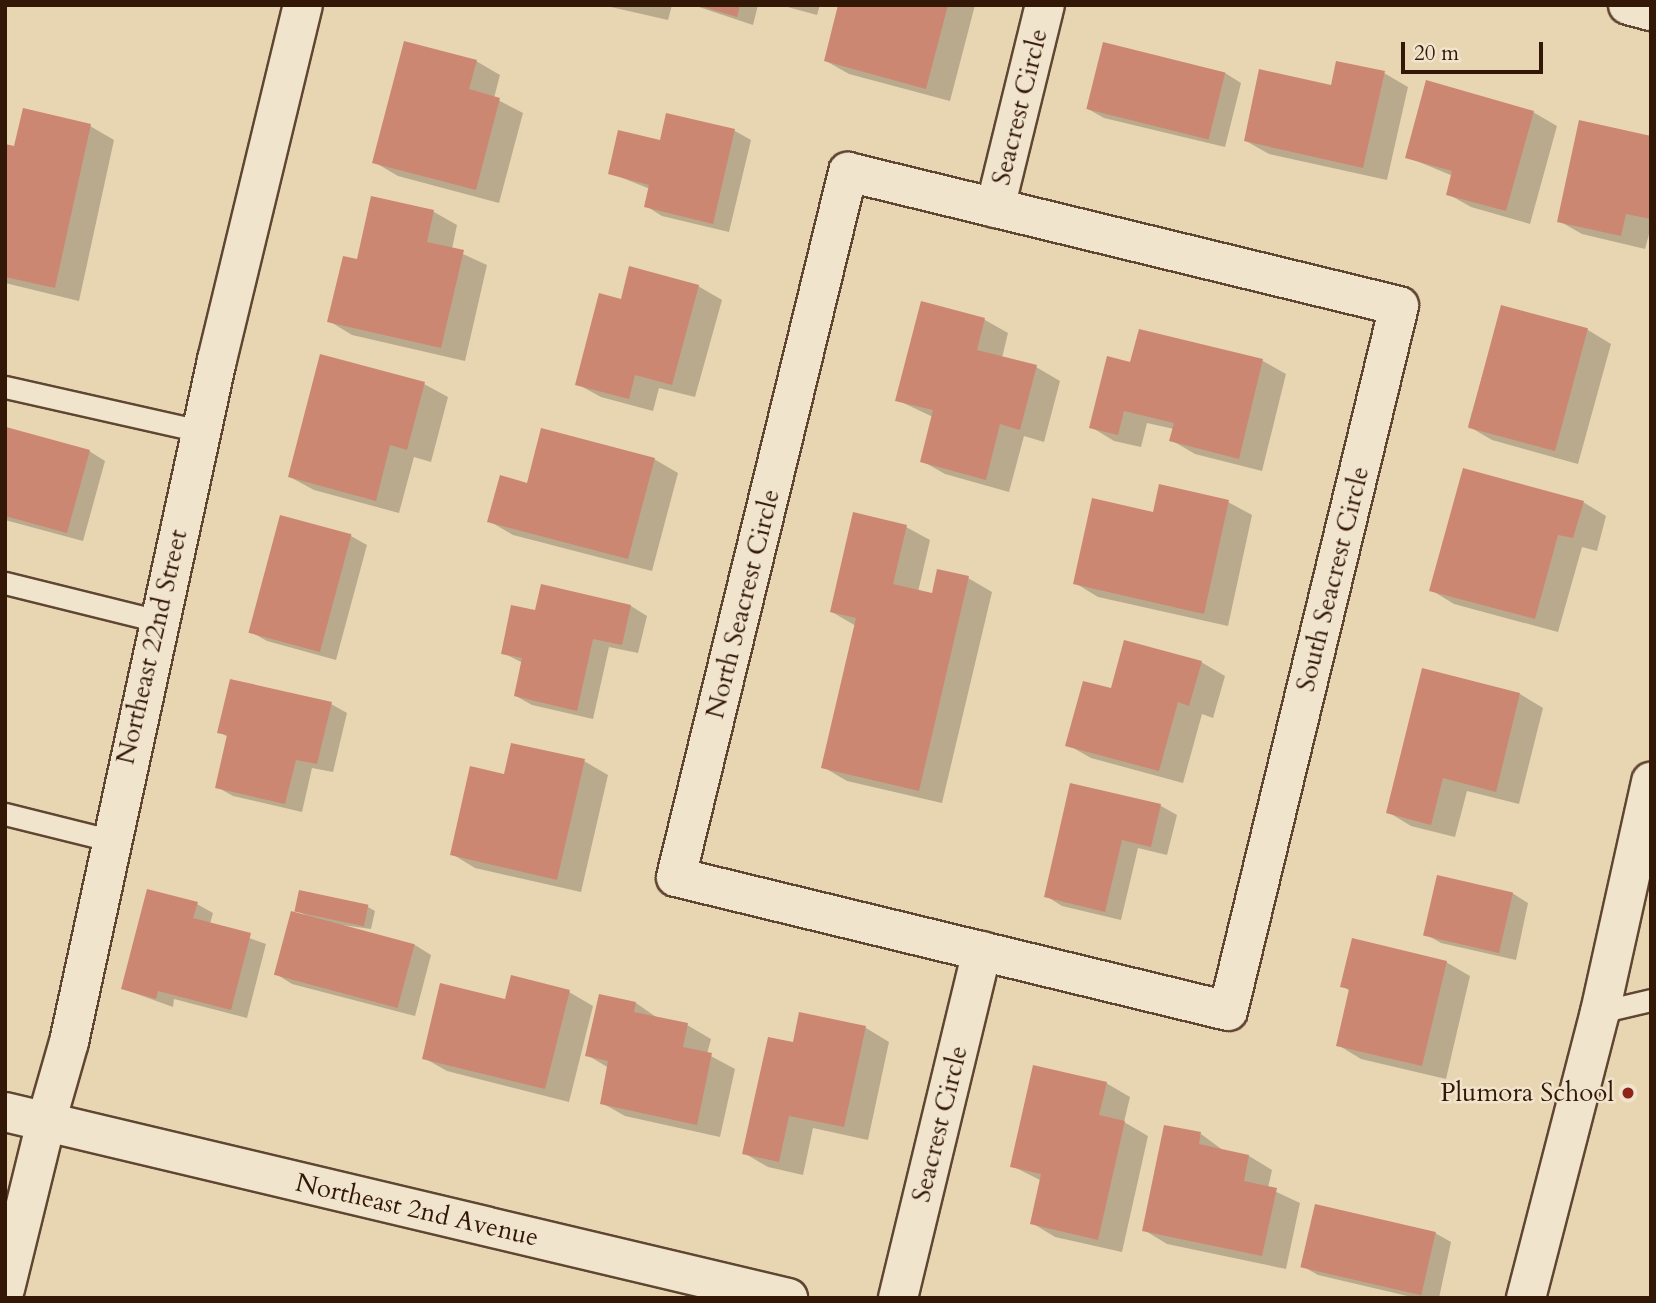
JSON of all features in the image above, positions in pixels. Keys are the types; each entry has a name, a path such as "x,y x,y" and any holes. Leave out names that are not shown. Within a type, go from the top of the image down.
{"street":[{"name":"Northeast 22nd Street","path":"5,1289 46,1122 69,1042 109,840 158,621 303,5"},
{"name":"Seacrest Circle","path":"995,208 1045,5"},
{"path":"1628,5 1651,11"},
{"name":"North Seacrest Circle","path":"982,951 676,877 848,172 995,208"},
{"name":"South Seacrest Circle","path":"982,951 1228,1011 1399,306 995,208"},
{"path":"1526,1298 1600,1012 1651,782"},
{"name":"Seacrest Circle","path":"898,1298 982,951"},
{"name":"Northeast 2nd Avenue","path":"5,1112 732,1291 788,1298"}],"lane":[{"path":"5,387 201,431"},
{"path":"5,583 158,621"},
{"path":"5,814 109,840"},
{"path":"1600,1012 1651,1000"}],"building":[{"path":"697,5 740,5 737,17"},
{"path":"838,5 948,5 926,89 824,61"},
{"path":"404,41 477,60 469,89 500,98 476,190 372,163"},
{"path":"1103,42 1225,72 1209,139 1086,109"},
{"path":"1336,61 1385,71 1363,168 1244,141 1259,69 1331,85"},
{"path":"1426,80 1534,111 1506,211 1446,195 1452,171 1405,158"},
{"path":"23,108 91,124 55,288 5,277 5,144 14,146"},
{"path":"666,113 735,129 713,224 644,207 649,185 608,174 618,130 660,140"},
{"path":"1579,120 1651,136 1651,219 1626,214 1621,236 1557,222"},
{"path":"371,196 434,210 427,242 464,250 441,348 327,322 343,256 357,259"},
{"path":"629,266 699,285 672,385 635,375 629,399 575,385 599,293 621,299"},
{"path":"921,301 985,318 977,350 1037,365 1020,430 1000,424 986,480 920,462 933,410 895,401"},
{"path":"1501,305 1588,328 1555,451 1468,428"},
{"path":"1139,329 1263,359 1239,459 1169,441 1174,423 1124,411 1118,435 1089,428 1107,356 1130,362"},
{"path":"320,354 425,382 407,450 390,445 376,501 288,477"},
{"path":"6,427 90,450 67,533 5,516"},
{"path":"541,428 655,458 628,559 487,522 500,475 527,483"},
{"path":"1463,468 1584,501 1573,538 1558,535 1535,619 1429,591"},
{"path":"1159,484 1229,500 1204,614 1073,584 1092,498 1153,512"},
{"path":"853,512 907,525 893,584 932,593 937,569 969,576 919,791 821,768 856,618 830,612"},
{"path":"280,515 351,534 320,652 248,633"},
{"path":"541,584 631,605 622,645 593,639 577,711 514,696 522,658 501,654 511,605 535,610"},
{"path":"1124,640 1202,661 1189,706 1178,702 1159,771 1065,746 1083,681 1111,688"},
{"path":"1422,668 1520,693 1496,792 1443,778 1431,825 1386,813"},
{"path":"230,679 332,702 317,764 296,760 285,804 215,788 227,735 217,733"},
{"path":"511,743 585,759 557,880 450,855 470,766 504,774"},
{"path":"1070,783 1161,804 1151,847 1122,840 1105,912 1044,897"},
{"path":"1437,875 1513,893 1499,953 1423,935"},
{"path":"147,889 198,902 193,918 251,933 231,1010 158,991 156,999 121,989"},
{"path":"299,890 368,905 364,926 294,912"},
{"path":"291,911 415,944 398,1008 274,975"},
{"path":"1352,938 1447,961 1422,1066 1336,1046 1349,989 1340,987"},
{"path":"511,975 570,990 545,1089 422,1059 440,983 505,999"},
{"path":"599,994 636,1002 634,1012 688,1023 683,1047 712,1053 697,1125 600,1104 608,1061 585,1056"},
{"path":"799,1012 866,1026 844,1127 789,1116 779,1162 742,1154 768,1037 793,1042"},
{"path":"1033,1065 1107,1082 1099,1115 1125,1121 1098,1240 1030,1224 1041,1174 1010,1167"},
{"path":"1164,1125 1201,1132 1199,1144 1249,1155 1244,1181 1277,1188 1262,1256 1142,1231"},
{"path":"1315,1204 1436,1232 1421,1295 1300,1267"}],"place":[{"name":"Plumora School","path":"1628,1093"}]}
